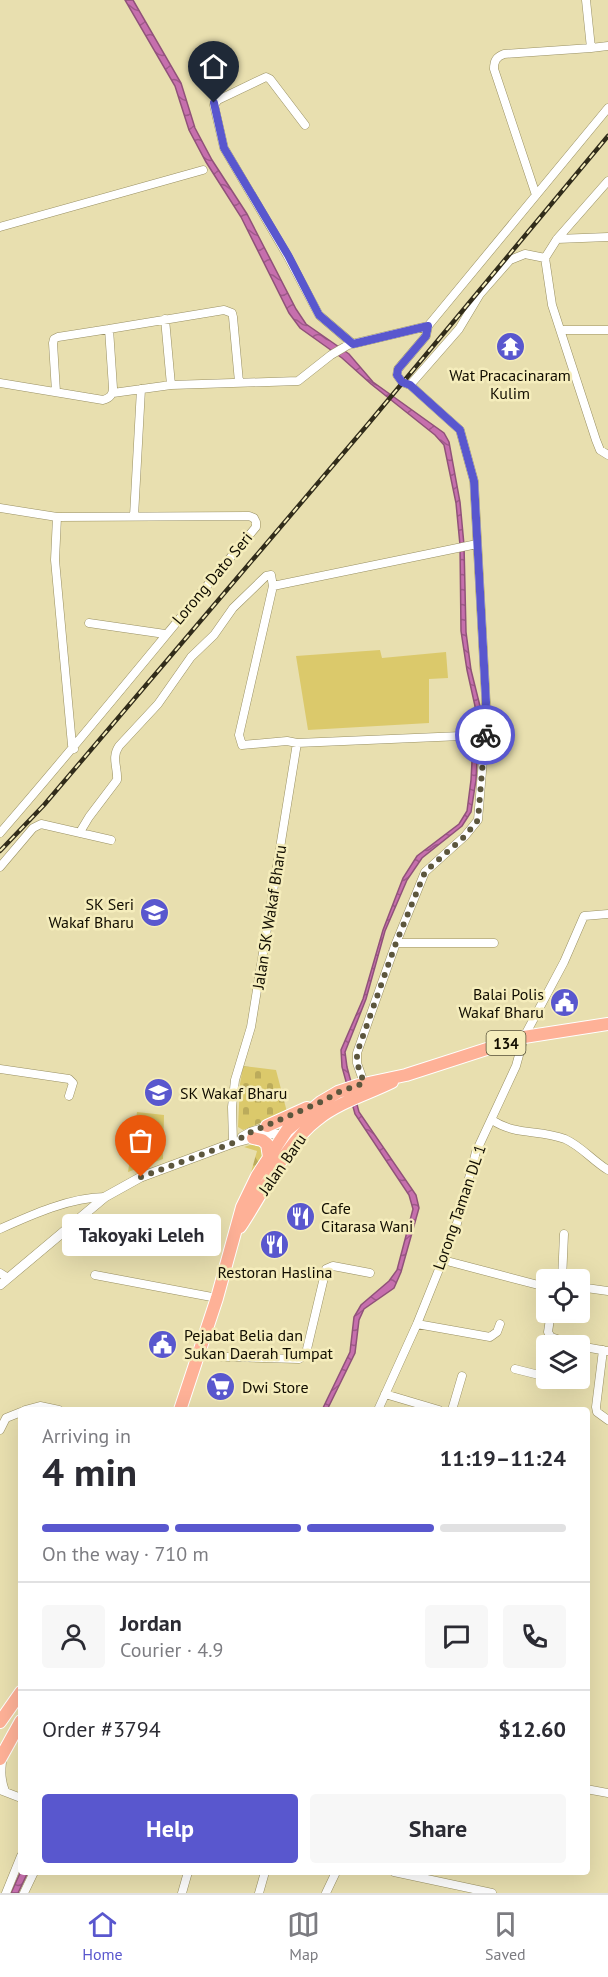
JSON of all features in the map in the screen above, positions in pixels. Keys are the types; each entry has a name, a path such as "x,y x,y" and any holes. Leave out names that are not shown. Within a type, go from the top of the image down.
{"main road":[{"name":"134","path":"406,1075 524,1037 608,1024"},
{"name":"Jalan Baru","path":"181,1407 217,1298 242,1207 269,1157 286,1134 321,1102 339,1092 364,1083 406,1075"},
{"name":"Jalan Baru","path":"235,1235 282,1159 308,1127 336,1108 406,1075"},
{"path":"267,1126 321,1102"},
{"path":"282,1159 286,1134 308,1127"},
{"path":"253,1138 267,1144 269,1157"},
{"path":"0,1722 18,1696"},
{"path":"2,1756 18,1727"}],"street":[{"path":"586,0 591,48"},
{"path":"536,195 494,69 494,62 504,54 608,46"},
{"path":"305,125 270,79 266,77 216,101 214,105 224,148 288,255 319,315 350,344"},
{"path":"364,1083 357,1063 357,1053 396,943 425,872 465,836 478,820 486,702 474,481 460,430 410,385 402,382 397,375 398,369 426,336 428,326 608,108"},
{"path":"0,227 203,170"},
{"path":"608,181 557,239 544,258 552,305 596,440 600,450 608,455"},
{"path":"557,239 608,237"},
{"path":"410,385 459,329 480,294 510,260 525,254 544,258"},
{"path":"56,392 53,343 58,337 224,310 232,313 239,382"},
{"path":"165,319 171,385"},
{"path":"113,393 171,385 298,381 331,355 350,344 428,326"},
{"path":"0,383 104,400 109,398 113,393 109,329"},
{"path":"561,330 608,330"},
{"path":"134,516 141,389"},
{"name":"Lorong Dato Seri","path":"0,508 57,517 249,516 256,522 256,527 165,634 74,749 0,833"},
{"path":"57,517 55,560 74,749"},
{"path":"273,586 477,544"},
{"path":"80,832 117,780 118,773 114,759 119,746 158,704 192,657 214,635 233,608 266,576 271,575 273,586 239,735 242,745 287,741 297,743 482,735"},
{"path":"89,623 165,634"},
{"name":"Jalan SK Wakaf Bharu","path":"233,1143 232,1107 235,1080 251,1027 297,743"},
{"path":"0,867 37,825 46,824 111,840"},
{"name":"Lorong Taman DL 1","path":"379,1407 417,1324 456,1227 476,1152 516,1066 524,1037 564,962 584,916 608,914"},
{"path":"396,943 494,943"},
{"path":"0,1069 69,1079 73,1083 69,1096"},
{"path":"492,1120 516,1131 550,1135 567,1140 608,1170"},
{"path":"233,1143 267,1126 274,1126 286,1134"},
{"path":"3,1279 105,1197 141,1177 233,1143 267,1134 286,1134"},
{"path":"0,1229 16,1221 84,1198 105,1197"},
{"path":"562,1269 564,1234"},
{"path":"443,1260 536,1284"},
{"path":"199,1356 299,1359 304,1356 307,1349 326,1269 333,1266 370,1273"},
{"path":"95,1275 217,1298"},
{"path":"590,1289 608,1291"},
{"path":"417,1324 490,1337 495,1335 500,1324"},
{"path":"590,1348 606,1351 596,1407 597,1412 608,1420"},
{"path":"515,1369 536,1374"},
{"path":"453,1407 462,1376"},
{"path":"385,1394 429,1407"},
{"path":"0,1430 6,1418 18,1413"},
{"path":"2,1756 0,1775 2,1790 18,1797"},
{"path":"590,1791 608,1793"},
{"path":"6,1893 18,1863"},
{"path":"24,1893 33,1875"},
{"path":"182,1893 187,1875"},
{"path":"259,1893 264,1875"},
{"path":"327,1893 335,1875"},
{"path":"426,1876 492,1893"}],"green space":[{"path":"380,650 382,658 446,652 448,678 429,679 429,723 308,730 296,656"},
{"path":"243,1066 276,1070 287,1112 243,1130 238,1127"},
{"path":"137,1112 164,1115 163,1159 128,1172"},
{"path":"253,1144 263,1146 264,1156 251,1179 257,1151 244,1147"}],"water":[{"path":"125,0 133,0 181,83 195,128 212,160 247,214 306,324 349,354 373,382 444,433 449,442 460,502 464,545 466,632 471,670 480,706 476,780 471,812 462,826 422,858 407,880 385,931 366,999 345,1052 359,1112 416,1195 419,1208 401,1272 394,1288 364,1309 359,1320 355,1353 328,1407 323,1407 350,1352 354,1317 361,1305 389,1281 397,1270 413,1209 409,1195 355,1114 342,1067 341,1050 363,999 383,930 403,878 417,856 459,824 467,811 475,706 461,631 460,545 456,503 444,445 342,358 300,328 289,313 241,217 206,162 189,130 175,86"},
{"path":"19,1875 27,1875 18,1893 11,1893"}],"railway":[{"path":"0,851 44,805 369,423 608,136"}],"way so far":[{"path":"141,1177 233,1143 251,1132 364,1083 357,1063 357,1053 396,943 425,872 465,836 478,820 485,735"}],"place":[{"name":"Wat Pracacinaram Kulim","path":"510,347"},
{"name":"SK Seri Wakaf Bharu","path":"155,913"},
{"name":"Balai Polis Wakaf Bharu","path":"565,1003"},
{"name":"SK Wakaf Bharu","path":"159,1093"},
{"name":"Takoyaki Leleh","path":"141,1177"},
{"name":"Cafe Citarasa Wani","path":"300,1217"},
{"name":"Restoran Haslina","path":"275,1244"},
{"name":"Pejabat Belia dan Sukan Daerah Tumpat","path":"163,1344"},
{"name":"Dwi Store","path":"221,1387"}],"route":[{"path":"214,103 224,148 288,255 319,315 353,344 428,326 426,336 398,369 397,375 402,382 410,385 460,430 474,481 486,702 485,735"}]}
